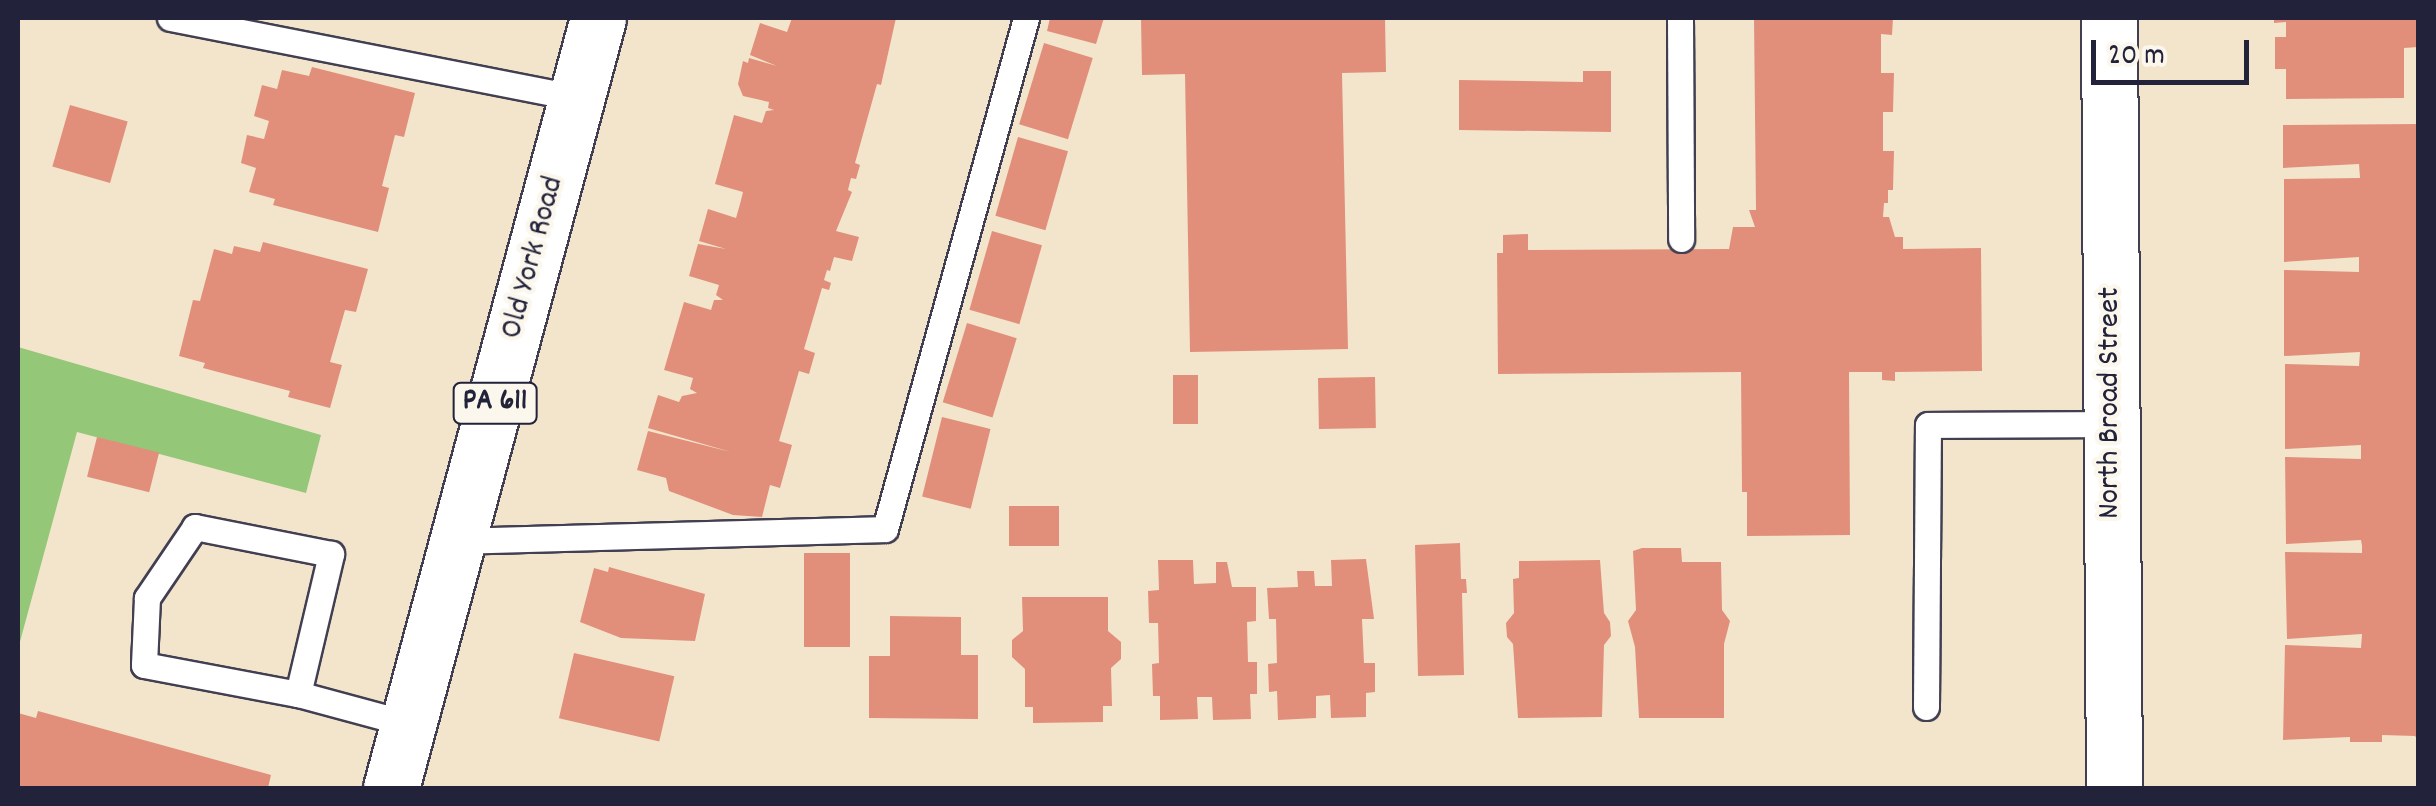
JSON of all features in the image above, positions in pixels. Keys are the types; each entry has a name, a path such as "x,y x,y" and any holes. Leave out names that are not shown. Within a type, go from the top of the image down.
{"main road":[{"name":"Old York Road","path":"392,788 598,18"},
{"name":"North Broad Street","path":"2108,18 2114,788"}],"lane":[{"path":"170,18 576,98"},
{"path":"458,541 885,529 1026,18"},
{"path":"1680,18 1682,239"},
{"path":"1926,707 1928,425 2111,424"},
{"path":"298,694 332,554 195,527 147,598 144,665 298,694 408,724"}],"green space":[{"path":"18,347 321,435 306,493 77,432 18,649"}],"building":[{"path":"792,18 896,18 881,85 877,84 855,163 860,165 856,179 851,178 848,190 852,192 836,231 859,237 852,261 834,257 830,271 827,270 824,280 831,283 829,290 822,288 804,349 815,353 809,374 799,371 779,441 792,445 780,488 770,485 762,517 733,515 669,491 666,478 637,470 648,431 731,452 648,428 658,395 679,402 682,396 697,393 690,389 693,378 664,370 684,302 711,310 714,300 723,300 716,295 719,285 689,276 698,244 726,249 699,241 708,209 736,218 740,204 743,192 715,184 734,115 762,123 766,111 774,110 768,108 769,102 743,96 738,84 743,61 748,63 749,58 777,66 750,55 760,23 787,32"},
{"path":"1050,18 1104,18 1096,44 1047,31"},
{"path":"1141,18 1385,18 1386,72 1342,73 1348,349 1190,352 1185,74 1142,75"},
{"path":"1754,18 1893,18 1892,35 1881,34 1881,73 1894,73 1893,112 1883,112 1883,151 1894,151 1893,190 1888,190 1883,217 1889,217 1895,237 1903,237 1903,249 1981,248 1982,371 1895,372 1895,381 1882,380 1882,372 1849,372 1850,535 1747,536 1747,492 1742,492 1741,372 1498,374 1497,253 1503,253 1503,235 1528,234 1528,250 1729,249 1733,227 1755,227 1749,210 1756,210"},
{"path":"2274,18 2418,18 2418,47 2404,48 2404,98 2286,99 2286,69 2275,69 2275,37 2286,37 2286,22 2274,23"},
{"path":"1044,43 1093,58 1068,139 1019,124"},
{"path":"312,67 415,93 404,137 395,135 382,186 389,188 378,232 273,205 275,199 249,192 256,168 241,163 247,135 264,139 269,121 254,116 262,85 277,89 282,70 309,76"},
{"path":"1583,71 1611,71 1611,132 1459,130 1459,80 1583,82"},
{"path":"70,105 128,122 110,183 52,167"},
{"path":"2418,124 2418,740 2415,736 2382,735 2382,742 2350,742 2350,737 2283,740 2285,645 2361,648 2362,634 2287,639 2285,552 2362,553 2362,546 2361,540 2286,544 2285,457 2361,459 2361,445 2285,449 2285,364 2359,366 2360,352 2284,356 2284,270 2359,272 2359,257 2284,262 2284,179 2360,178 2359,164 2283,168 2283,125"},
{"path":"1018,137 1068,151 1045,230 995,216"},
{"path":"992,231 1042,245 1019,324 969,310"},
{"path":"263,242 368,269 356,312 345,310 330,362 342,365 330,408 288,397 290,391 203,368 205,363 179,356 193,300 200,301 214,249 232,254 234,246 260,252"},
{"path":"967,323 1017,338 992,418 943,402"},
{"path":"1173,375 1198,375 1198,424 1173,424"},
{"path":"1375,377 1376,428 1319,429 1318,378"},
{"path":"942,417 991,429 971,509 922,497"},
{"path":"97,437 159,452 149,492 87,477"},
{"path":"1009,506 1059,506 1059,546 1009,546"},
{"path":"1460,543 1461,579 1466,579 1467,593 1462,593 1464,675 1418,676 1415,545"},
{"path":"1681,548 1682,562 1721,562 1722,610 1730,621 1724,644 1724,718 1639,718 1635,647 1628,621 1636,610 1633,551"},
{"path":"804,553 850,553 850,647 804,647"},
{"path":"1366,559 1374,619 1362,619 1364,663 1375,663 1375,692 1366,693 1366,717 1331,718 1330,695 1316,696 1316,718 1278,720 1277,691 1269,692 1268,664 1277,663 1276,619 1269,619 1267,588 1298,587 1297,571 1314,571 1315,586 1332,586 1331,560"},
{"path":"1158,560 1193,560 1194,584 1216,583 1216,562 1227,562 1232,587 1256,587 1256,621 1247,622 1248,662 1257,662 1257,694 1250,694 1251,719 1213,720 1212,697 1197,697 1198,719 1160,720 1160,696 1153,696 1152,664 1159,663 1158,623 1149,623 1148,591 1159,590"},
{"path":"1600,560 1604,613 1610,622 1611,636 1604,645 1602,717 1518,718 1513,644 1507,637 1506,623 1514,613 1513,579 1519,578 1519,561"},
{"path":"609,567 705,594 695,641 621,638 580,622 594,568 608,572"},
{"path":"1022,597 1108,597 1108,631 1121,642 1121,659 1111,668 1112,706 1103,706 1103,722 1033,723 1033,707 1025,707 1025,669 1012,657 1012,640 1023,631"},
{"path":"890,616 961,617 961,655 978,655 978,719 869,718 869,656 890,656"},
{"path":"574,653 674,676 659,741 559,718"},
{"path":"38,711 271,775 268,788 18,788 18,713 36,718"}]}
